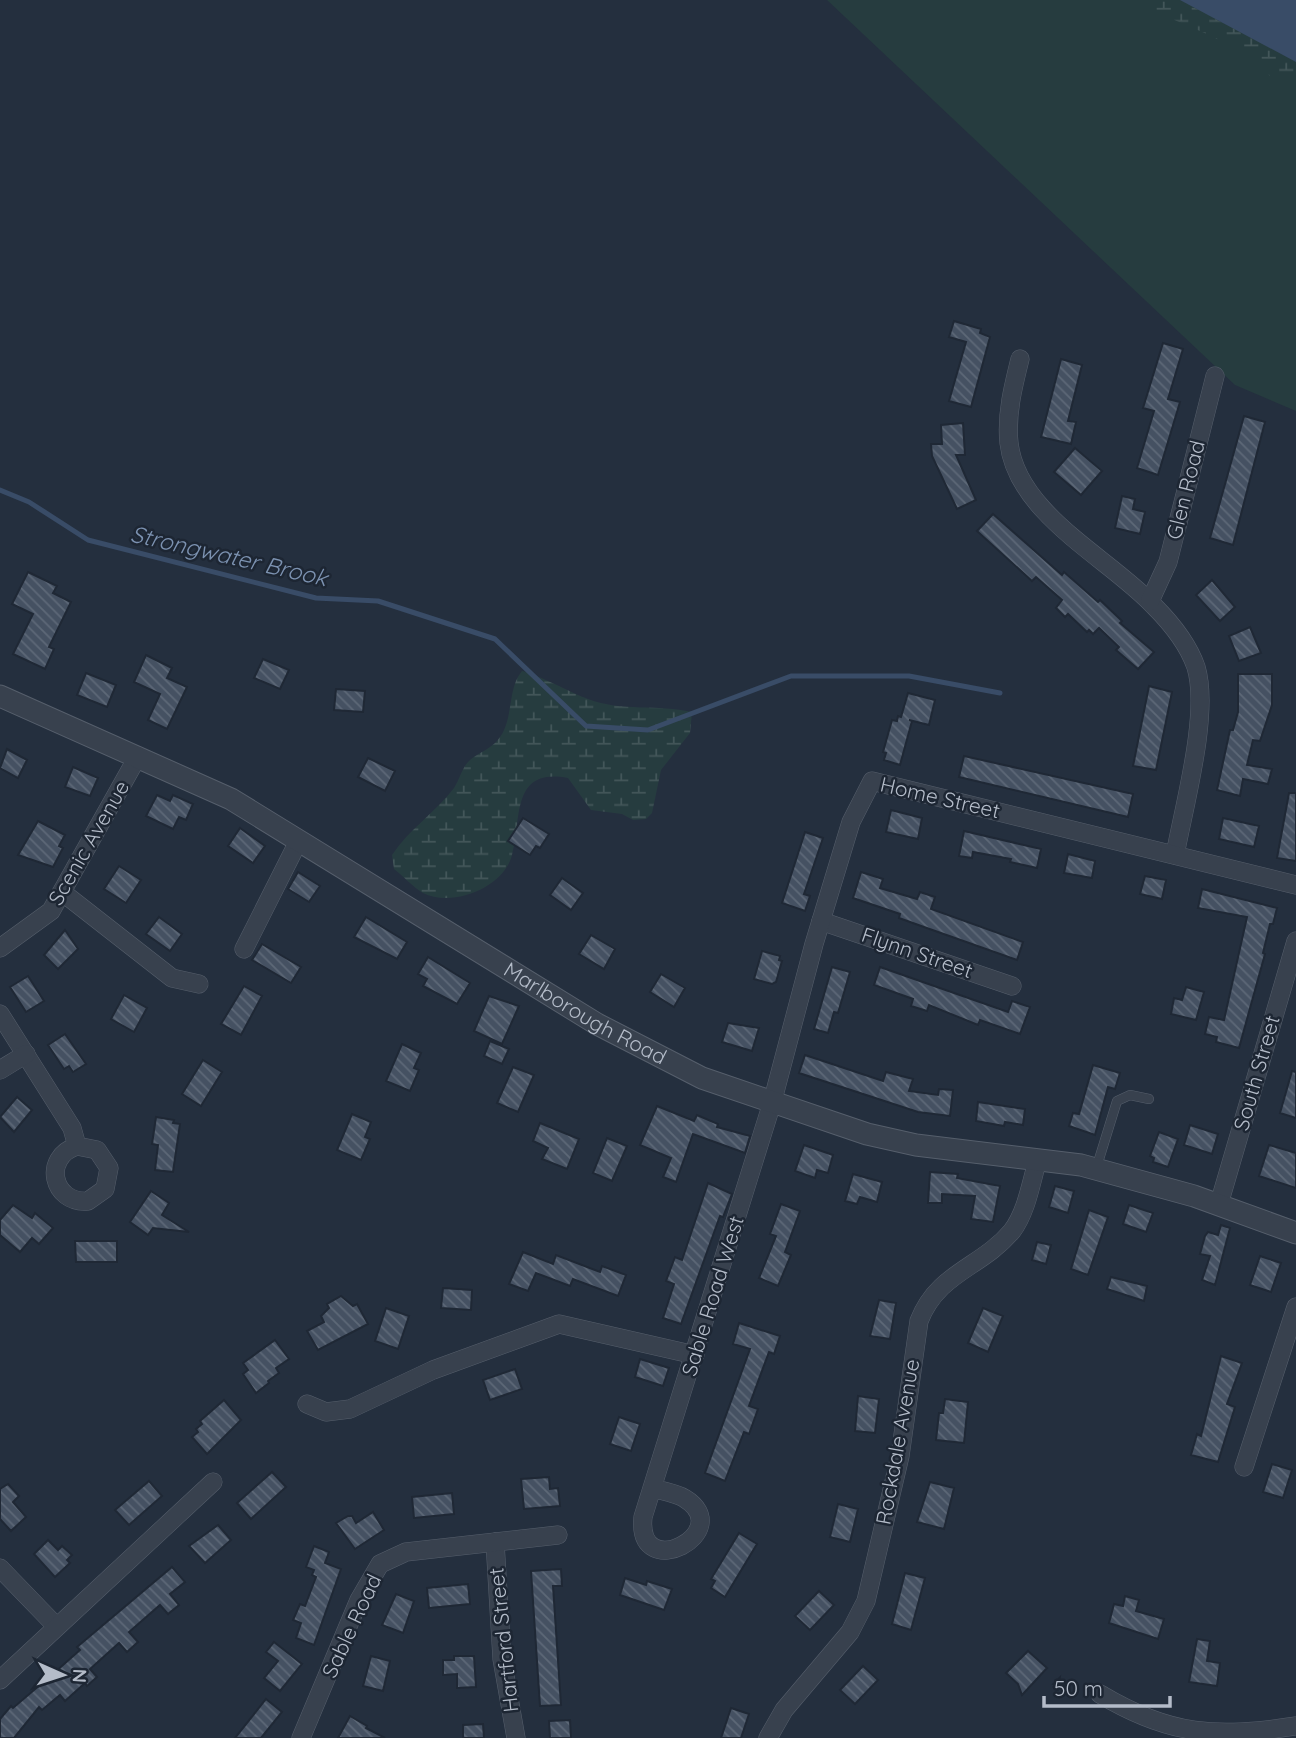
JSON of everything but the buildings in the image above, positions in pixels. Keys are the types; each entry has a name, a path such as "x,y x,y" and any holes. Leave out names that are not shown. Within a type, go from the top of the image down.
{"street":[{"path":"1020,359 1009,424 1009,443 1018,478 1051,517 1150,601 1184,642 1196,668 1199,687 1196,738 1175,855"},
{"name":"Glen Road","path":"1150,601 1168,562 1215,376"},
{"name":"Marlborough Road","path":"0,696 220,793 597,1024 702,1078 892,1141 1096,1168 1219,1205 1296,1233"},
{"name":"Scenic Avenue","path":"0,948 51,911 138,756"},
{"name":"Home Street","path":"772,1103 851,822 872,781 1296,885"},
{"path":"244,949 299,840"},
{"path":"62,892 172,978 199,984"},
{"name":"Flynn Street","path":"821,921 1012,986"},
{"name":"South Street","path":"1219,1205 1296,941"},
{"path":"0,1014 68,1120 77,1146"},
{"path":"0,1070 26,1054"},
{"name":"Sable Road West","path":"652,1488 772,1103"},
{"name":"Rockdale Avenue","path":"768,1738 784,1710 850,1632 866,1601 900,1455 919,1321 925,1305 947,1279 986,1254 1014,1228 1029,1192 1038,1159"},
{"path":"1244,1467 1296,1307"},
{"path":"307,1404 326,1412 350,1409 433,1370 545,1326 559,1324 695,1355"},
{"path":"0,1679 213,1482"},
{"name":"Sable Road","path":"301,1738 359,1600 380,1564 406,1552 558,1535"},
{"name":"Hartford Street","path":"495,1542 502,1659 516,1738"},
{"path":"0,1568 56,1626"},
{"path":"1100,1694 1149,1720 1201,1733 1247,1734 1296,1726"}],"lane":[{"path":"1096,1168 1117,1101 1130,1095 1149,1098"}],"green space":[{"path":"827,0 1296,0 1296,411 1235,385"},
{"path":"1129,0 1180,0 1296,62 1296,88 1281,84 1247,56 1219,40"},
{"path":"522,671 601,703 692,712 690,733 661,770 652,813 646,819 633,820 622,814 591,810 568,778 549,777 536,780 527,788 522,799 512,855 499,877 476,892 462,896 435,897 423,893 394,869 392,855 454,788 467,763 497,741 503,733 514,687"}],"water":[{"path":"1180,0 1296,0 1296,62"}],"waterway":[{"name":"Strongwater Brook","path":"0,490 29,502 88,540 316,598 378,601 495,639 586,726 648,730 791,676 909,676 1000,693"}]}
